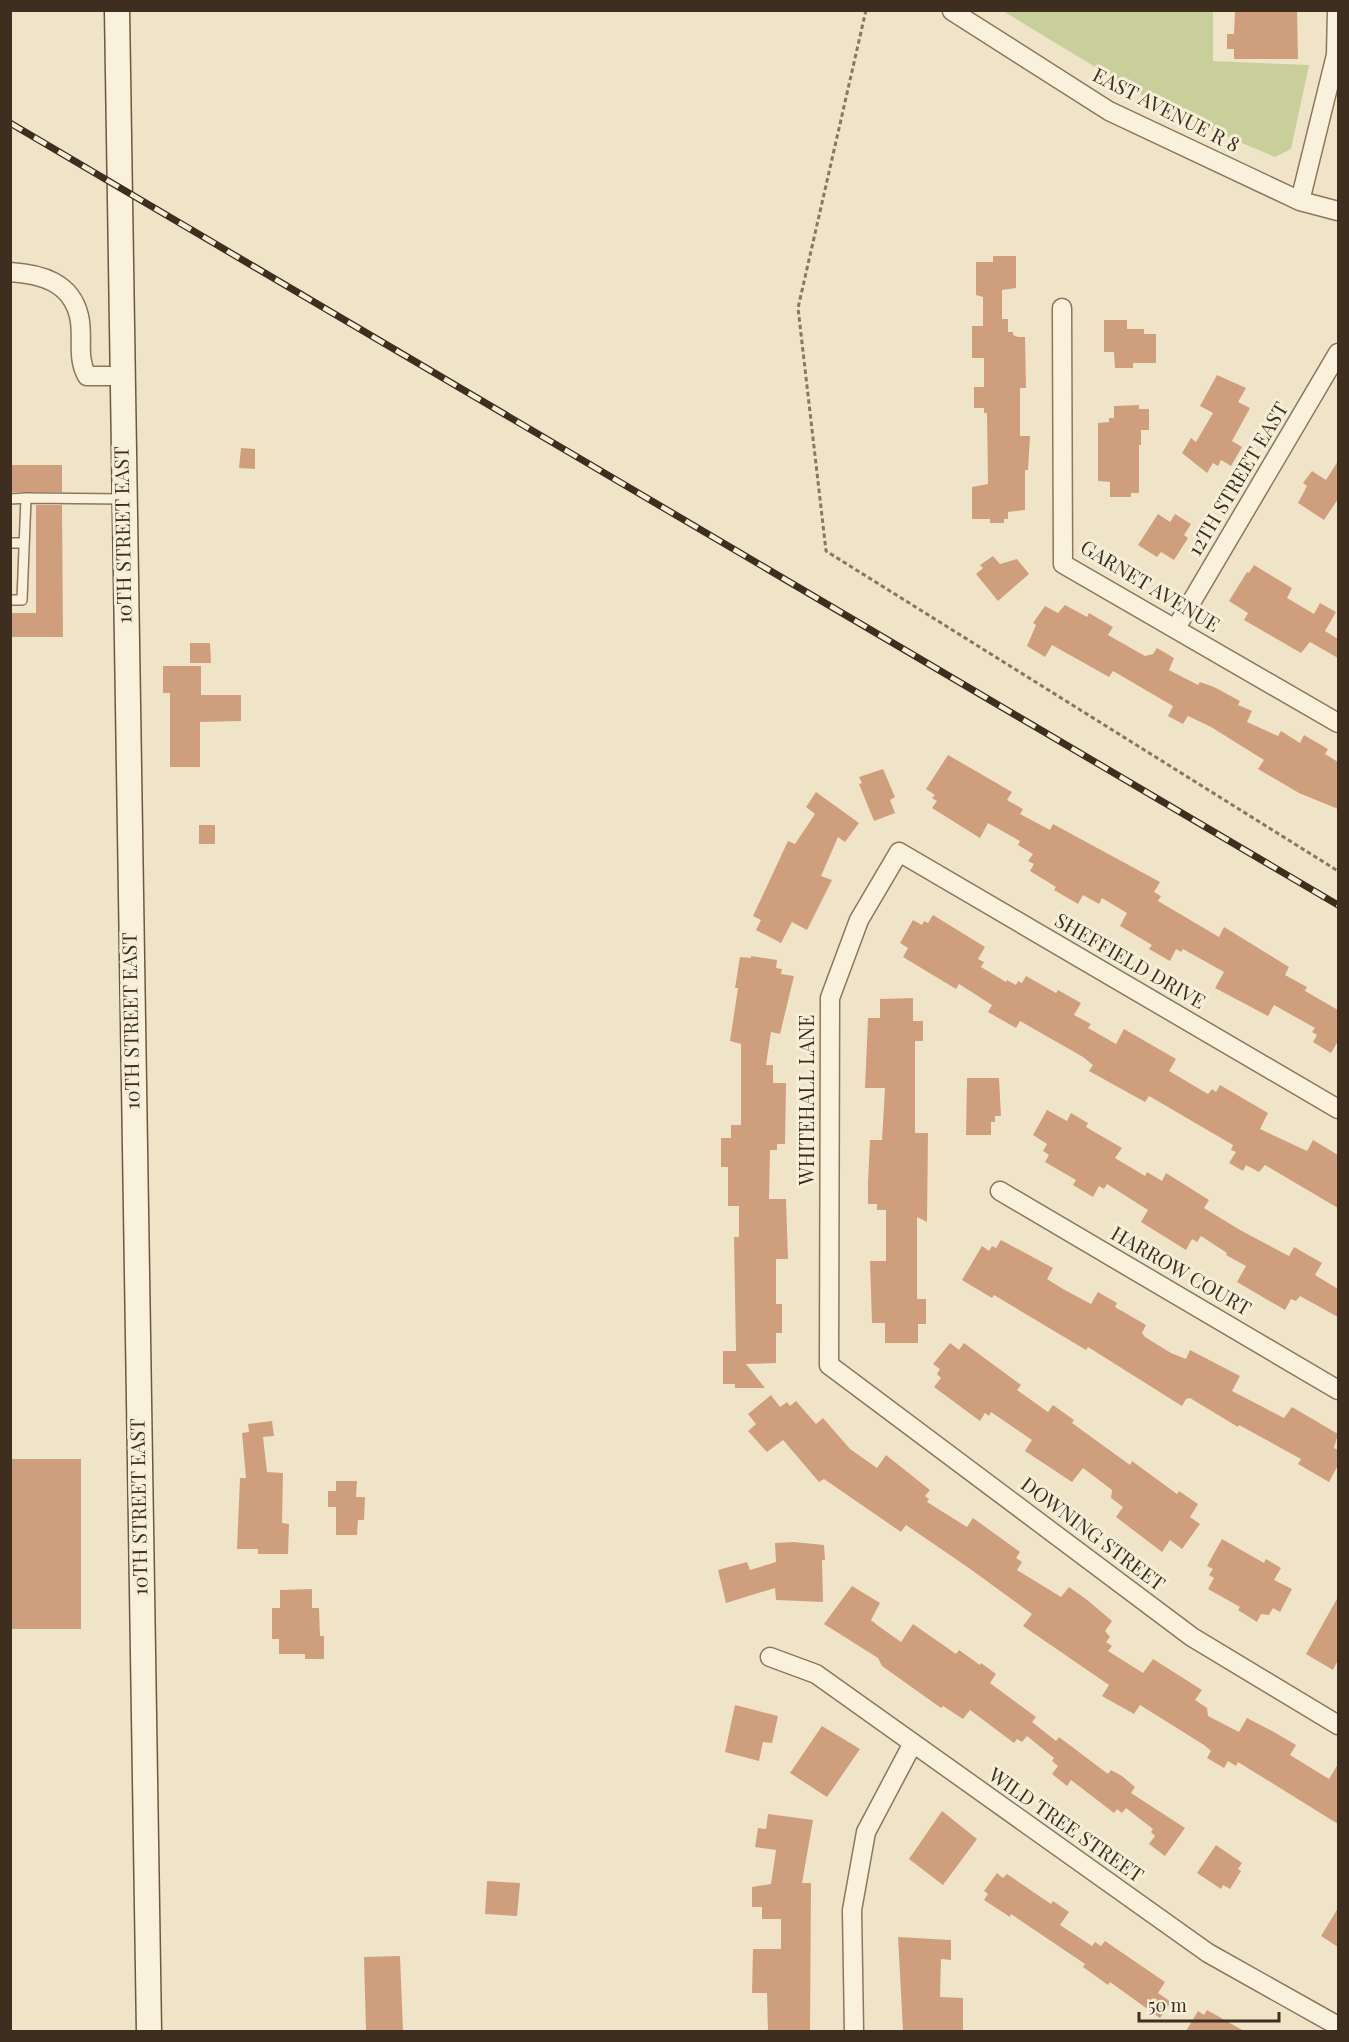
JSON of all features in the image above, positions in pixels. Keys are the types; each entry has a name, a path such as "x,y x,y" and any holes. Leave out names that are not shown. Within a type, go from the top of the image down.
{"main road":[{"name":"10TH STREET EAST","path":"117,10 149,2031"}],"street":[{"path":"1300,201 1336,55 1337,10"},
{"name":"EAST AVENUE R 8","path":"952,11 1109,111 1300,201 1338,211"},
{"path":"10,272 36,273 54,280 70,295 80,316 81,366 87,376 121,376"},
{"name":"GARNET AVENUE","path":"1062,308 1063,564 1338,723"},
{"name":"12TH STREET EAST","path":"1176,628 1338,353"},
{"name":"SHEFFIELD DRIVE","path":"899,852 1338,1109"},
{"name":"WHITEHALL LANE","path":"829,1365 830,998 859,920 899,852"},
{"name":"HARROW COURT","path":"1000,1191 1338,1390"},
{"name":"DOWNING STREET","path":"829,1365 1192,1637 1338,1725"},
{"name":"WILD TREE STREET","path":"770,1657 816,1674 1208,1953 1338,2026"},
{"path":"854,2031 852,1910 866,1832 913,1743"}],"lane":[{"path":"10,600 22,600 26,498"},
{"path":"10,499 123,500"},
{"path":"10,543 24,543"}],"path":[{"path":"866,10 798,308 826,551 1338,871"}],"green space":[{"path":"1003,11 1213,11 1213,61 1309,65 1291,149 1275,157 1171,113"}],"building":[{"path":"1235,10 1297,10 1298,59 1234,59 1234,49 1227,49 1227,34 1234,34"},
{"path":"993,256 1016,256 1016,288 1002,290 1002,319 1008,319 1008,332 1013,332 1013,335 1018,337 1025,337 1026,388 1020,388 1020,436 1030,436 1028,470 1025,470 1025,510 1008,512 1008,519 1004,519 1004,523 990,523 990,519 972,519 972,487 988,484 987,413 984,413 984,408 974,408 974,387 984,387 984,358 972,358 972,326 983,326 983,297 976,295 976,262 993,262"},
{"path":"1104,320 1127,320 1127,329 1144,329 1144,334 1156,334 1156,363 1133,363 1133,368 1115,368 1114,352 1104,352"},
{"path":"1217,375 1246,388 1238,402 1250,408 1232,441 1242,447 1231,466 1221,460 1218,466 1213,463 1207,473 1182,453 1191,438 1196,442 1213,413 1200,406"},
{"path":"1139,405 1139,409 1149,409 1149,430 1141,430 1139,493 1131,493 1131,497 1110,497 1110,482 1098,481 1098,423 1109,422 1109,418 1114,418 1114,406"},
{"path":"241,448 255,449 255,469 239,468"},
{"path":"1338,461 1338,499 1324,520 1298,503 1307,486 1303,483 1312,471 1326,480"},
{"path":"10,465 62,465 62,492 10,492"},
{"path":"36,505 62,505 63,637 10,637 10,613 36,613"},
{"path":"1158,514 1170,522 1175,514 1191,524 1184,535 1188,538 1174,560 1161,552 1157,557 1138,545"},
{"path":"993,556 1000,564 1017,559 1029,574 998,601 976,574 983,568 980,565"},
{"path":"1254,565 1292,588 1287,598 1314,614 1320,603 1336,612 1325,631 1338,639 1338,658 1310,642 1301,653 1244,620 1248,613 1229,601"},
{"path":"1065,605 1087,617 1089,613 1113,627 1108,635 1145,656 1153,654 1157,648 1174,658 1169,670 1198,685 1200,682 1214,687 1240,701 1238,705 1252,711 1247,722 1278,736 1281,731 1300,743 1304,735 1328,749 1325,754 1338,762 1338,809 1299,793 1258,769 1264,760 1211,727 1188,716 1183,724 1168,716 1173,706 1113,671 1109,677 1052,645 1045,657 1027,646 1036,625 1033,623 1045,606 1058,613"},
{"path":"190,643 210,643 211,663 190,663"},
{"path":"163,666 201,666 201,695 241,695 241,721 200,722 200,767 170,767 170,693 163,693"},
{"path":"948,755 1012,792 1007,800 1023,809 1020,814 1050,830 1053,824 1160,882 1154,892 1161,896 1158,901 1219,937 1224,927 1289,967 1285,975 1307,987 1305,991 1338,1010 1338,1041 1331,1053 1313,1042 1317,1035 1312,1032 1315,1028 1274,1005 1268,1016 1215,988 1224,972 1183,949 1181,952 1176,949 1170,961 1149,949 1152,945 1120,926 1127,913 1102,898 1099,904 1083,895 1078,904 1054,890 1056,887 1030,871 1034,864 1028,861 1033,854 1018,845 1020,841 988,823 980,838 932,808 937,801 932,798 935,795 926,789"},
{"path":"883,769 895,797 890,800 895,813 874,821 859,784 862,783 859,777"},
{"path":"816,792 859,823 845,842 838,837 821,876 832,880 807,930 792,922 781,943 756,930 761,920 753,916 788,841 795,844 815,814 806,807"},
{"path":"199,825 215,825 215,844 199,844"},
{"path":"933,915 985,947 978,959 984,962 981,967 1006,982 1007,980 1016,985 1018,981 1022,983 1026,976 1056,993 1058,990 1081,1003 1074,1015 1091,1024 1088,1028 1116,1044 1124,1029 1176,1059 1169,1071 1208,1094 1212,1089 1216,1092 1220,1085 1268,1113 1260,1129 1307,1151 1313,1140 1338,1155 1338,1208 1265,1165 1259,1172 1246,1165 1243,1171 1229,1163 1236,1152 1231,1150 1233,1145 1149,1096 1145,1102 1089,1071 1093,1065 1083,1057 1020,1021 1016,1028 988,1012 992,1005 959,984 956,989 903,957 908,948 900,943 913,920 922,925 924,921 928,923"},
{"path":"751,956 777,960 776,968 782,969 781,974 794,976 780,1034 771,1032 766,1065 773,1065 773,1083 786,1083 785,1144 777,1144 777,1150 770,1150 769,1199 786,1199 788,1259 776,1259 776,1304 782,1304 782,1333 776,1333 776,1363 746,1364 765,1388 735,1388 735,1384 723,1384 723,1351 736,1351 734,1237 739,1237 739,1206 728,1206 728,1167 721,1167 721,1138 731,1138 731,1125 741,1125 741,1044 730,1041 740,957 751,958"},
{"path":"913,998 913,1021 923,1021 923,1041 915,1041 915,1133 928,1133 927,1222 917,1217 917,1299 926,1299 926,1324 918,1324 918,1343 885,1343 885,1323 872,1323 870,1261 886,1261 886,1210 877,1210 877,1204 868,1204 868,1182 870,1140 882,1140 885,1088 865,1088 868,1018 880,1018 880,999"},
{"path":"967,1078 999,1078 1001,1116 995,1116 995,1122 991,1122 991,1135 966,1135"},
{"path":"1047,1110 1067,1121 1071,1113 1088,1123 1086,1127 1122,1148 1115,1158 1145,1176 1147,1172 1162,1181 1166,1173 1209,1200 1204,1208 1240,1230 1289,1256 1294,1247 1322,1263 1315,1275 1338,1289 1338,1317 1300,1296 1296,1301 1291,1299 1285,1310 1237,1282 1246,1266 1226,1255 1227,1253 1201,1236 1197,1242 1192,1239 1186,1250 1141,1222 1148,1210 1107,1184 1104,1189 1099,1186 1093,1197 1073,1185 1076,1180 1045,1162 1049,1155 1043,1151 1047,1144 1033,1135"},
{"path":"1001,1240 1053,1268 1047,1279 1063,1289 1091,1304 1098,1292 1117,1303 1115,1307 1146,1325 1142,1333 1145,1337 1171,1353 1186,1359 1190,1350 1240,1376 1232,1391 1284,1418 1292,1407 1338,1434 1334,1448 1338,1450 1338,1465 1329,1482 1298,1464 1301,1459 1239,1425 1238,1427 1190,1398 1186,1399 1182,1406 1088,1347 1086,1350 994,1295 992,1298 962,1280 982,1246 989,1251 992,1246 996,1248"},
{"path":"950,1343 959,1350 964,1343 1021,1385 1017,1390 1048,1412 1053,1405 1074,1420 1072,1423 1130,1465 1132,1461 1177,1494 1179,1491 1198,1504 1190,1517 1200,1524 1182,1549 1170,1540 1162,1552 1116,1517 1123,1507 1111,1498 1112,1490 1083,1468 1072,1482 1025,1451 1032,1440 991,1412 989,1416 985,1413 980,1421 934,1387 941,1378 937,1374 940,1369 933,1364"},
{"path":"771,1395 780,1407 787,1402 790,1406 796,1401 816,1424 823,1418 850,1449 877,1468 886,1455 930,1490 925,1496 929,1499 927,1502 967,1527 973,1518 1020,1552 1016,1558 1022,1562 1017,1570 1061,1597 1069,1587 1086,1599 1112,1621 1105,1631 1110,1637 1106,1642 1112,1646 1108,1651 1143,1673 1153,1659 1202,1690 1195,1700 1207,1708 1208,1716 1239,1732 1247,1718 1274,1732 1296,1745 1290,1755 1329,1779 1338,1764 1338,1824 1238,1762 1236,1766 1228,1761 1224,1768 1207,1758 1211,1751 1204,1745 1140,1705 1134,1714 1102,1696 1109,1685 1023,1626 1032,1614 906,1525 901,1532 824,1479 819,1482 783,1440 767,1452 748,1431 756,1424 748,1414"},
{"path":"272,1421 274,1436 263,1437 267,1472 283,1473 282,1523 289,1524 288,1554 258,1554 258,1549 237,1549 240,1478 246,1478 242,1433 249,1432 248,1424"},
{"path":"10,1459 81,1459 81,1629 10,1629"},
{"path":"336,1481 357,1481 356,1497 365,1497 364,1520 358,1520 357,1535 336,1535 336,1507 328,1507 328,1491 336,1491"},
{"path":"1222,1539 1264,1563 1266,1559 1281,1568 1274,1580 1292,1589 1280,1612 1273,1608 1269,1615 1261,1614 1257,1622 1238,1610 1240,1607 1208,1589 1214,1578 1209,1575 1213,1569 1207,1566"},
{"path":"775,1543 824,1545 823,1602 776,1600 775,1588 726,1603 718,1570 747,1562 750,1570 776,1562"},
{"path":"852,1586 880,1603 871,1620 877,1625 901,1642 913,1624 956,1654 959,1650 980,1665 981,1663 996,1674 990,1683 1036,1717 1032,1722 1056,1741 1059,1737 1108,1774 1111,1770 1122,1776 1135,1787 1131,1793 1185,1828 1165,1856 1149,1844 1155,1836 1151,1832 1153,1829 1126,1808 1122,1813 1117,1809 1114,1813 1071,1780 1067,1786 1052,1774 1058,1766 1052,1761 1054,1758 1027,1736 1022,1742 1017,1739 1014,1743 970,1710 963,1719 943,1706 941,1708 882,1666 878,1658 824,1624"},
{"path":"312,1589 312,1608 319,1608 320,1636 324,1636 324,1659 305,1659 305,1654 279,1654 279,1639 272,1639 272,1608 280,1608 280,1590"},
{"path":"1338,1597 1338,1660 1333,1670 1306,1654"},
{"path":"735,1705 778,1716 772,1743 763,1742 759,1761 725,1752"},
{"path":"822,1726 860,1749 827,1797 790,1773"},
{"path":"942,1811 977,1839 943,1885 909,1859"},
{"path":"768,1814 813,1820 802,1883 811,1883 810,2031 768,2031 767,1993 752,1993 753,1949 781,1949 781,1919 762,1919 762,1907 752,1907 752,1887 771,1884 776,1850 755,1847 758,1828 766,1829"},
{"path":"1216,1845 1242,1863 1238,1869 1241,1871 1230,1889 1223,1885 1221,1889 1197,1873"},
{"path":"997,1873 1003,1878 1007,1874 1051,1904 1053,1901 1069,1912 1060,1925 1092,1946 1095,1942 1101,1946 1105,1941 1165,1982 1158,1993 1171,2002 1160,2018 1110,1982 1108,1985 1083,1967 1085,1964 1011,1914 1010,1917 984,1900 988,1894 984,1891"},
{"path":"487,1881 520,1883 517,1916 485,1914"},
{"path":"1338,1908 1338,1947 1321,1936"},
{"path":"898,1937 951,1940 951,1960 941,1959 940,1997 963,1998 963,2031 903,2031"},
{"path":"400,1956 403,2031 366,2031 364,1957"},
{"path":"1207,2010 1244,2031 1186,2031 1198,2011 1204,2015"}],"railway":[{"path":"10,123 1338,905"}]}
